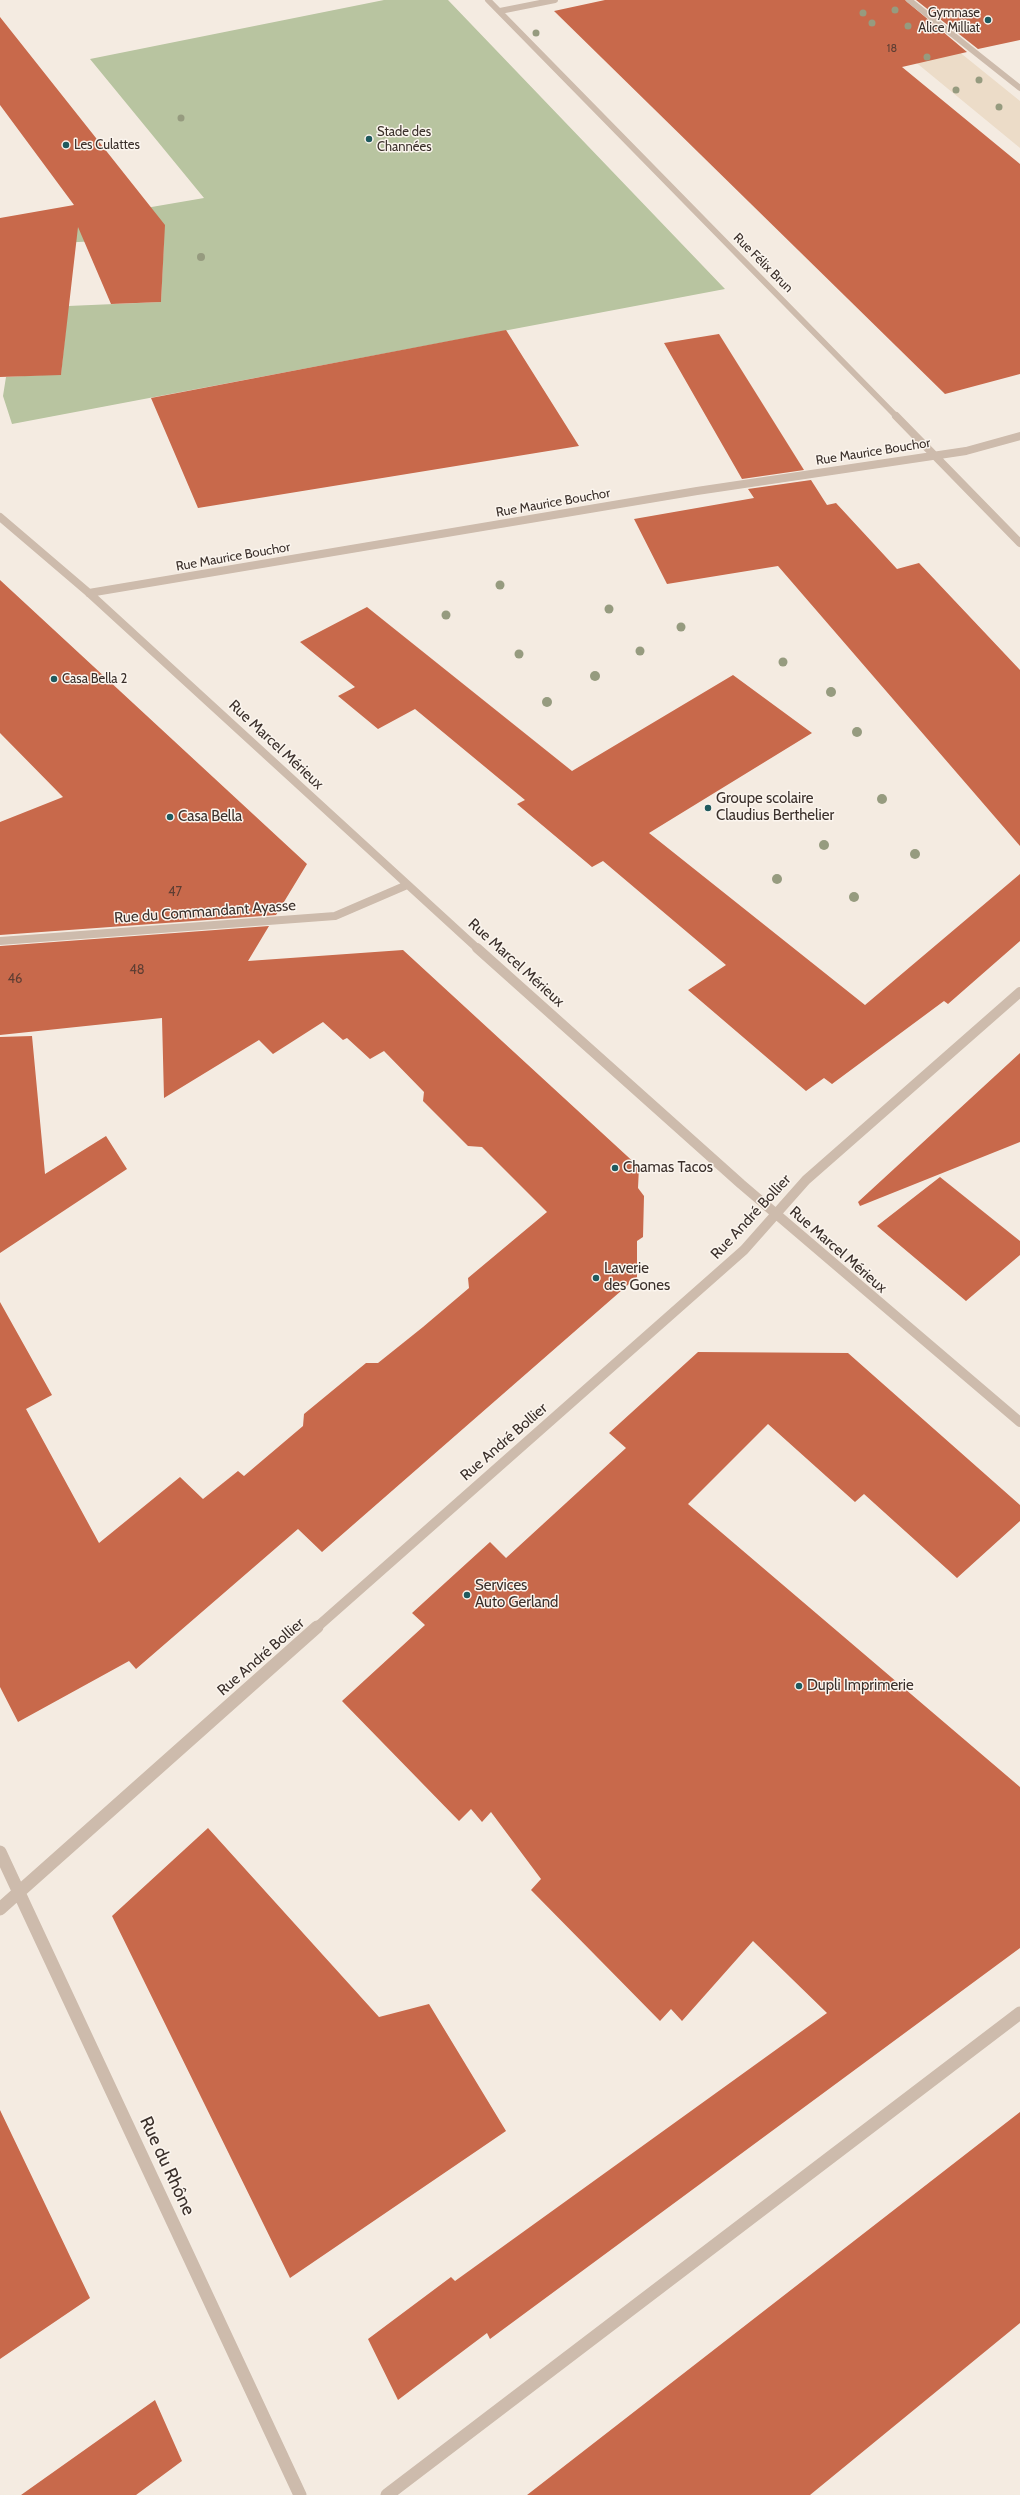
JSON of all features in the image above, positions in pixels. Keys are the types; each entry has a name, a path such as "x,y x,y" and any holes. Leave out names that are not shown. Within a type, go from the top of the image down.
{"street":[{"name":"Rue Félix Brun","path":"488,0 1020,543"},
{"path":"500,12 555,0"},
{"path":"909,0 1020,88"},
{"name":"Rue Maurice Bouchor","path":"89,593 697,491 966,451 1020,436"},
{"name":"Rue Marcel Mérieux","path":"0,517 89,593 407,885 776,1215 1020,1422"},
{"name":"Rue du Commandant Ayasse","path":"0,942 335,916 407,885"},
{"name":"Rue André Bollier","path":"0,1909 744,1250 806,1180 1020,992"},
{"name":"Rue du Rhône","path":"0,1852 300,2495"},
{"path":"387,2495 1020,2014"}],"green space":[{"name":"Stade des Channées","path":"384,0 448,0 725,289 12,424 3,396 6,377 61,374 68,306 161,302 164,238 57,243 0,233 204,198 90,59"}],"shaded area":[{"path":"840,0 895,0 1020,101 1020,148"}],"building":[{"path":"605,0 905,0 967,52 902,67 1020,164 1020,374 945,394 554,11"},
{"name":"Gymnase Alice Milliat","path":"916,0 1020,0 1020,40 978,49"},
{"path":"0,17 165,225 161,302 111,304 78,227 61,375 0,377 0,218 74,205 0,105"},
{"path":"506,330 579,446 198,508 151,398"},
{"path":"719,334 804,470 742,479 664,343"},
{"path":"811,480 827,505 836,503 897,569 919,563 1020,670 1020,846 778,566 667,584 634,519 754,498 748,489"},
{"path":"0,580 307,864 276,915 0,935 0,822 63,797 0,733"},
{"path":"367,607 572,771 733,675 812,733 649,833 865,1005 1020,874 1020,941 948,1004 944,1001 832,1084 824,1078 806,1091 688,990 726,965 603,861 592,867 517,804 525,800 415,709 378,729 338,696 355,687 300,642"},
{"path":"269,926 248,961 403,950 639,1167 638,1188 644,1196 643,1237 637,1241 637,1277 322,1552 298,1529 136,1669 129,1661 18,1722 0,1687 0,1302 52,1395 26,1409 99,1543 180,1477 203,1499 238,1471 244,1476 303,1426 304,1414 366,1363 378,1363 423,1327 469,1288 468,1278 547,1212 482,1147 468,1146 423,1101 424,1092 384,1051 370,1059 347,1038 343,1040 323,1022 273,1054 259,1040 164,1098 162,1018 0,1035 0,946"},
{"path":"32,1036 45,1174 106,1136 127,1169 0,1253 0,1037"},
{"path":"1020,1053 1020,1142 860,1206 858,1202"},
{"path":"940,1177 1020,1241 1020,1255 966,1301 877,1226"},
{"path":"698,1352 848,1353 1020,1505 1020,1521 957,1578 864,1494 855,1502 768,1424 688,1504 1020,1787 1020,1948 490,2339 487,2333 398,2400 368,2339 451,2277 455,2281 827,2013 753,1941 682,2021 671,2009 660,2021 531,1890 541,1879 491,1812 482,1822 471,1809 459,1821 342,1701 425,1625 412,1613 490,1542 506,1558 626,1448 609,1433"},
{"path":"208,1828 379,2017 429,2004 506,2131 290,2278 112,1916"},
{"path":"0,2110 90,2298 0,2359"},
{"path":"1020,2112 1020,2323 810,2495 527,2495"},
{"path":"155,2400 182,2461 136,2495 21,2495"}],"place":[{"name":"Gymnase Alice Milliat","path":"988,20"},
{"name":"Stade des Channées","path":"369,139"},
{"name":"Les Culattes","path":"66,145"},
{"name":"Casa Bella 2","path":"54,679"},
{"name":"Groupe scolaire Claudius Berthelier","path":"708,808"},
{"name":"Casa Bella","path":"170,817"},
{"name":"Chamas Tacos","path":"615,1168"},
{"name":"Laverie des Gones","path":"596,1278"},
{"name":"Services Auto Gerland","path":"467,1595"},
{"name":"Dupli Imprimerie","path":"799,1686"}]}
